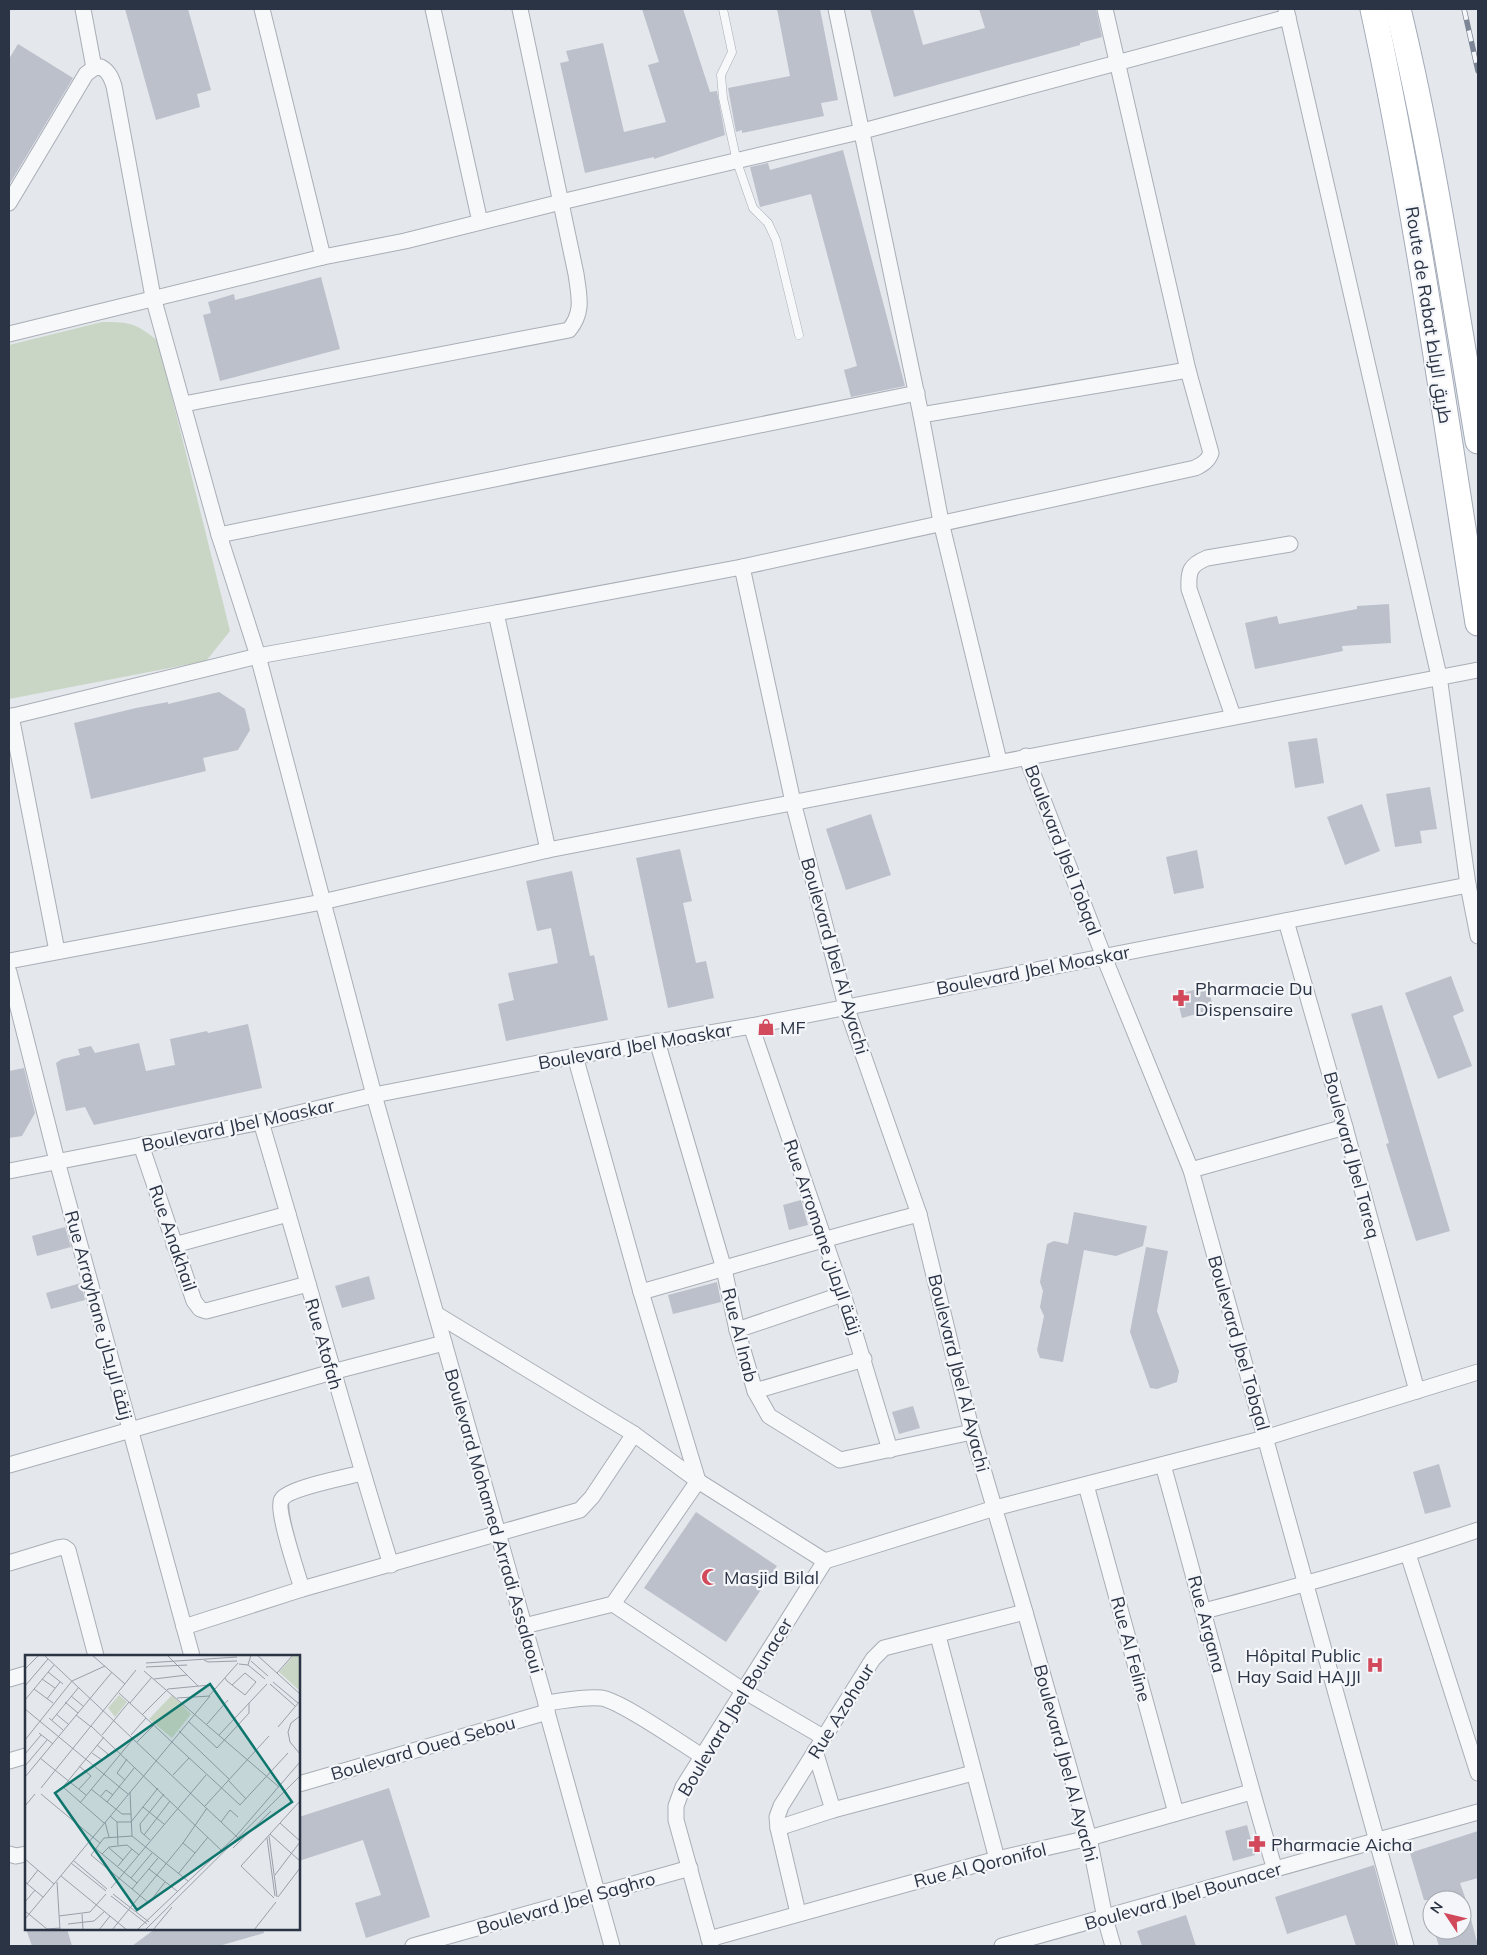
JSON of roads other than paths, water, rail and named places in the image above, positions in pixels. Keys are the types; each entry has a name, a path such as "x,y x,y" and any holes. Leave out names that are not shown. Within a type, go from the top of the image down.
{"main road":[{"name":"Route de Rabat طريق الرباط","path":"1372,9 1396,116 1413,213 1478,622"},
{"name":"Route de Rabat طريق الرباط","path":"1398,9 1408,52 1454,298 1478,441"}],"street":[{"path":"9,203 76,88 86,74 94,68 83,9"},
{"path":"262,9 323,257"},
{"path":"433,9 480,222"},
{"path":"184,404 569,330 578,316 579,292 520,9"},
{"path":"836,9 917,394 941,522 998,761"},
{"path":"57,951 10,716 258,656 742,566 1195,468 1209,459 1211,453 1188,370 1106,9"},
{"path":"9,334 153,297 323,257 405,241 863,131 1117,62 1287,13 1438,676 1468,885 1478,936"},
{"name":"Boulevard Mohamed Arradi Assalaoui","path":"94,68 101,67 107,71 114,86 153,297 219,535 258,656 374,1096 547,1708 612,1946"},
{"path":"921,415 1188,370"},
{"path":"219,535 917,394"},
{"path":"1233,716 1189,589 1188,575 1195,563 1207,558 1290,544"},
{"name":"Boulevard Jbel Al Ayachi","path":"742,566 793,802 846,1006 919,1214 972,1432 1089,1838 1105,1918 1113,1946"},
{"path":"496,613 548,850"},
{"path":"9,961 247,918 548,850 998,761 1438,676 1478,670"},
{"name":"Boulevard Jbel Tobqal","path":"1026,756 1104,957 1191,1170 1406,1946"},
{"name":"Boulevard Jbel Moaskar","path":"9,1171 260,1122 374,1096 575,1056 751,1026 1468,885"},
{"name":"Boulevard Jbel Tareq","path":"1286,920 1345,1127 1416,1391"},
{"name":"Rue Arrayhane زنقة الريحان","path":"9,972 57,1161 192,1655"},
{"name":"Rue Arromane زنقة الرمان","path":"751,1026 843,1294 890,1450"},
{"name":"Rue Al Inab","path":"657,1042 724,1269 737,1330 755,1391 769,1416 840,1460 972,1432"},
{"path":"575,1056 641,1292 698,1481"},
{"name":"Rue Atofah","path":"260,1122 390,1565"},
{"path":"1191,1170 1345,1127"},
{"name":"Rue Anakhail","path":"141,1145 195,1302 203,1310 308,1284"},
{"path":"174,1245 288,1214"},
{"path":"641,1292 724,1269 823,1238 919,1214"},
{"path":"737,1330 843,1294"},
{"path":"436,1314 634,1434 698,1481 825,1561 995,1508 1265,1438 1478,1372"},
{"path":"9,1465 332,1372 444,1343"},
{"path":"755,1391 864,1359"},
{"path":"184,1627 302,1589 580,1510 592,1497 634,1434"},
{"name":"Rue Argana","path":"1163,1465 1204,1611 1251,1792 1275,1870"},
{"path":"302,1589 282,1518 281,1500 293,1490 362,1473"},
{"path":"524,1626 613,1604 698,1481"},
{"name":"Rue Al Feline","path":"1086,1485 1176,1814"},
{"path":"1204,1611 1307,1585 1478,1530"},
{"path":"9,1563 58,1548 64,1547 68,1550 92,1655"},
{"path":"1408,1554 1478,1773"},
{"name":"Boulevard Jbel Bounacer","path":"710,1942 680,1837 676,1806 683,1787 825,1561"},
{"path":"613,1604 744,1691 823,1736"},
{"name":"Rue Azohour","path":"798,1913 777,1817 781,1806 823,1736 873,1659 884,1648 938,1636 1025,1612"},
{"path":"938,1636 997,1859"},
{"path":"9,1679 25,1674"},
{"name":"Boulevard Oued Sebou","path":"300,1784 584,1698 602,1698 635,1715 702,1756"},
{"path":"815,1751 833,1810"},
{"path":"9,1761 25,1756"},
{"path":"778,1828 833,1810 973,1773"},
{"name":"Rue Al Qoronifol","path":"710,1942 798,1913 997,1859 1089,1838 1251,1792"},
{"name":"Boulevard Jbel Bounacer","path":"1002,1946 1478,1812"},
{"path":"9,1854 16,1856 25,1854"},
{"name":"Boulevard Jbel Saghro","path":"413,1946 690,1868"}],"lane":[{"path":"723,9 732,52 721,75 723,98 738,162 753,208 768,222 776,240 799,335"}],"railway":[{"path":"1464,9 1478,71"}],"place":[{"name":"Pharmacie Du Dispensaire","path":"1181,998"},
{"name":"MF","path":"766,1027"},
{"name":"Masjid Bilal","path":"710,1577"},
{"name":"Hôpital Public Hay Said HAJJI","path":"1375,1665"},
{"name":"Pharmacie Aicha","path":"1257,1844"}]}
